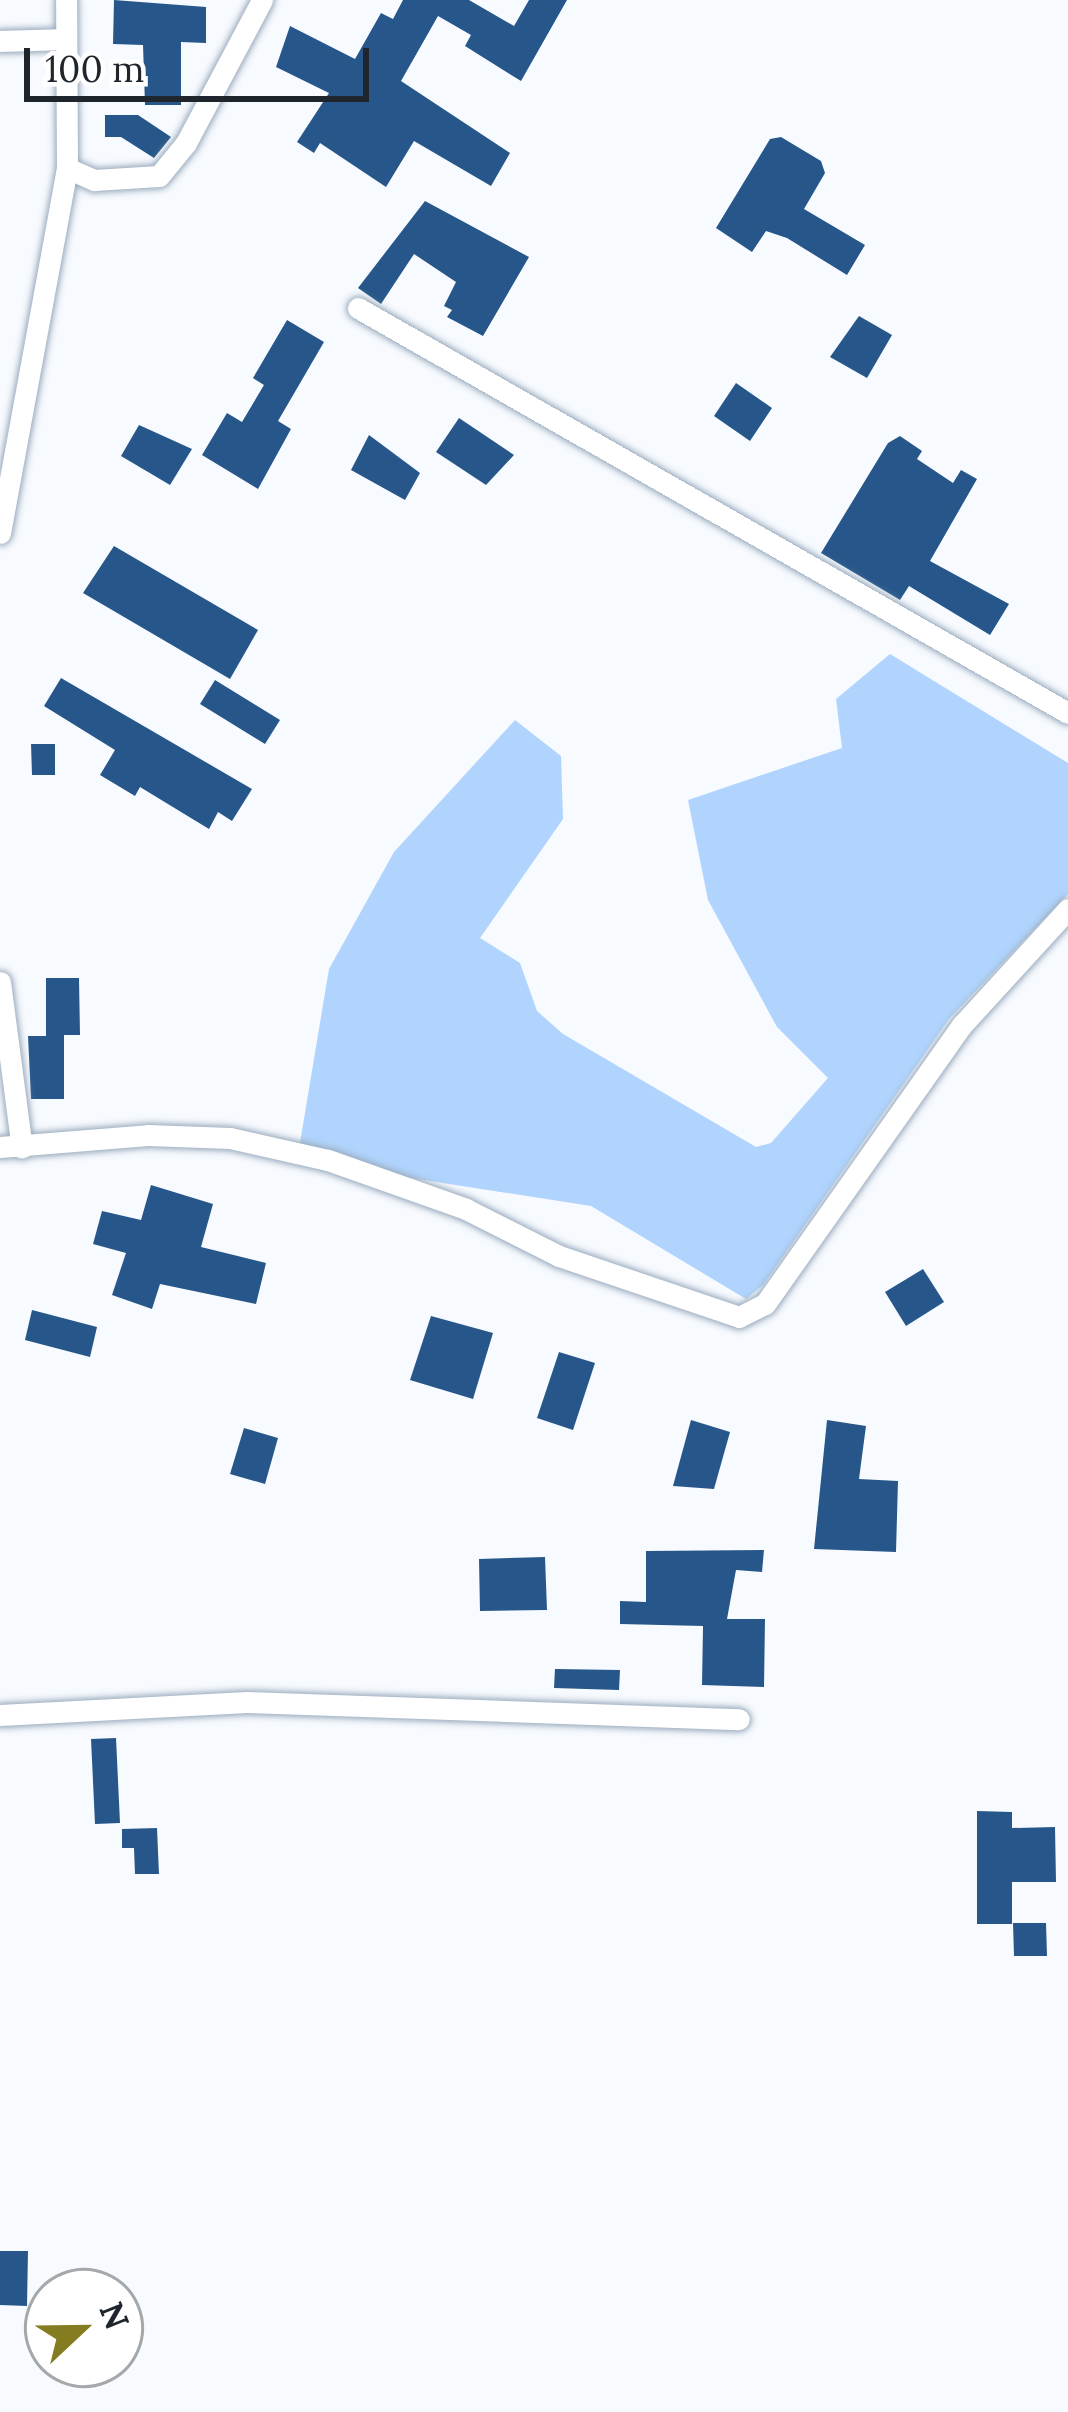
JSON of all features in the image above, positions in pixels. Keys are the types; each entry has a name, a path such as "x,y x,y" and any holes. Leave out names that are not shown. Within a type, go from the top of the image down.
{"street":[{"path":"0,533 67,168 66,0"},
{"path":"67,168 94,180 159,176 186,143 262,0"},
{"path":"0,41 66,39"},
{"path":"358,308 1068,713"},
{"path":"0,982 11,1147 148,1135 230,1138 328,1160 466,1209 559,1256 739,1317 766,1304 962,1025 1068,909"},
{"path":"0,1715 247,1702 740,1719"}],"shaded area":[{"path":"890,654 1068,763 1068,894 949,1019 763,1285 746,1299 591,1206 398,1176 300,1143 329,969 394,852 515,720 561,756 563,819 480,938 520,963 537,1011 563,1034 756,1147 771,1143 828,1078 777,1027 708,900 688,800 842,748 836,699"}],"building":[{"path":"114,0 206,7 206,43 181,42 181,105 145,105 143,45 113,44"},
{"path":"403,0 469,0 514,26 529,0 567,0 521,81 465,46 471,35 438,16 401,81 510,153 491,186 414,141 386,187 320,143 314,153 297,142 329,93 276,67 290,26 355,59 381,13 393,19"},
{"path":"105,115 138,115 171,137 154,158 121,137 105,137"},
{"path":"781,137 821,161 825,173 804,209 865,245 847,275 787,238 766,231 752,252 716,228 770,139"},
{"path":"425,201 529,257 483,336 447,317 452,310 444,306 456,282 414,254 381,304 358,288"},
{"path":"859,316 892,335 867,378 830,357"},
{"path":"287,320 324,342 278,421 291,429 258,489 202,455 227,413 242,422 264,385 253,378"},
{"path":"736,383 772,408 750,441 714,416"},
{"path":"459,418 514,455 486,485 436,452"},
{"path":"139,425 192,449 170,485 121,456"},
{"path":"369,435 420,473 405,500 351,470"},
{"path":"900,436 922,451 917,459 953,483 961,470 977,479 930,561 1009,604 990,635 909,586 900,600 821,553 888,443"},
{"path":"114,546 258,630 230,679 83,593"},
{"path":"61,678 252,789 232,821 218,812 209,829 140,787 135,796 100,775 115,750 44,706"},
{"path":"215,680 280,720 265,744 200,704"},
{"path":"31,744 55,744 55,775 32,775"},
{"path":"46,978 79,978 80,1035 64,1035 64,1099 31,1099 28,1036 46,1036"},
{"path":"151,1185 213,1204 201,1247 266,1263 256,1304 160,1284 152,1309 112,1295 126,1253 93,1244 102,1211 141,1220"},
{"path":"923,1269 944,1302 906,1326 885,1292"},
{"path":"32,1310 97,1327 90,1357 25,1340"},
{"path":"431,1316 493,1333 473,1399 410,1380"},
{"path":"559,1352 595,1363 573,1430 537,1418"},
{"path":"691,1420 730,1432 714,1489 673,1486"},
{"path":"827,1420 866,1426 859,1479 898,1481 896,1552 814,1549"},
{"path":"244,1428 278,1438 265,1484 230,1474"},
{"path":"764,1550 762,1572 736,1570 727,1619 765,1619 764,1687 702,1685 703,1626 620,1624 620,1601 646,1602 646,1551"},
{"path":"545,1557 547,1610 480,1611 479,1559"},
{"path":"555,1669 620,1670 619,1690 554,1688"},
{"path":"116,1738 120,1823 95,1824 91,1739"},
{"path":"977,1811 1012,1812 1012,1828 1055,1827 1056,1882 1012,1882 1012,1924 977,1924"},
{"path":"157,1828 159,1874 135,1874 134,1848 122,1848 122,1829"},
{"path":"1013,1923 1046,1923 1047,1956 1014,1956"},
{"path":"0,2251 28,2251 24,2306 0,2305"}]}
